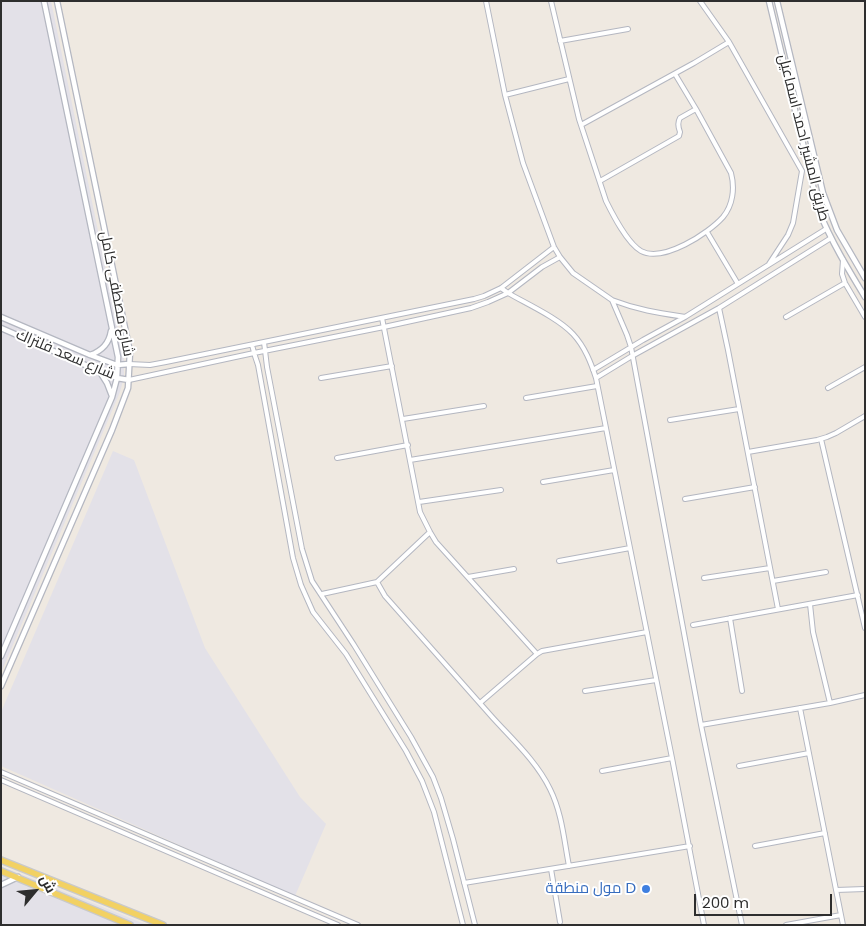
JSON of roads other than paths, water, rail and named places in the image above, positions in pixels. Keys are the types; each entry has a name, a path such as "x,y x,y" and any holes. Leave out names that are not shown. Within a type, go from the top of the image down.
{"main road":[{"path":"1,860 163,925"},
{"path":"1,870 130,925"}],"street":[{"name":"شارع مصطفى كامل","path":"1,656 112,397 117,378 118,356 44,1"},
{"name":"شارع مصطفى كامل","path":"1,686 106,446 124,399 129,380 130,352 57,1"},
{"path":"486,1 505,95 523,163 554,247 560,257 573,273 612,300 649,312 685,317"},
{"path":"552,1 581,126 610,210 631,241 642,251 648,253 660,253 679,248 707,232 724,216 733,196 733,181 728,167 675,74"},
{"path":"700,1 728,42 802,172 793,223 788,235 769,264"},
{"name":"طريق المشير احمد اسماعيل","path":"769,1 819,211 831,238 865,297"},
{"name":"طريق المشير احمد اسماعيل","path":"776,1 818,178 829,212 865,278"},
{"path":"560,41 628,29"},
{"path":"581,126 728,42"},
{"path":"505,95 569,78"},
{"path":"600,181 679,136 680,118 696,109"},
{"path":"802,172 809,171"},
{"path":"593,370 685,317 834,222"},
{"path":"707,232 738,284"},
{"path":"596,378 719,308 831,238"},
{"path":"129,364 150,365 166,362 474,299 501,288 554,247"},
{"path":"129,380 254,352 471,308 508,293 546,264 560,257"},
{"path":"843,260 842,274 845,283 865,317"},
{"path":"786,317 845,283"},
{"path":"501,288 563,324 574,335 590,360 596,378 690,846 704,925"},
{"path":"612,300 631,347 701,725 742,925"},
{"path":"719,308 778,610"},
{"name":"شارع سعد فلتراك","path":"1,317 117,365 129,364"},
{"path":"382,318 420,512 436,542 537,654"},
{"name":"شارع سعد فلتراك","path":"1,328 99,371 117,378 129,380"},
{"path":"90,355 102,350 106,345 111,328"},
{"path":"44,346 48,337"},
{"path":"56,352 61,342"},
{"path":"264,342 303,555 312,581 411,737 433,777 448,819 475,925"},
{"path":"252,345 258,365 293,558 301,585 313,612 346,654 406,751 422,781 434,812 463,925"},
{"path":"166,362 168,371"},
{"path":"321,378 392,366"},
{"path":"828,388 865,367"},
{"path":"99,371 107,383 112,397"},
{"path":"526,398 597,386"},
{"path":"403,419 484,406"},
{"path":"670,420 739,409"},
{"path":"748,452 821,439 836,433 865,416"},
{"path":"410,460 606,428"},
{"path":"821,439 865,628"},
{"path":"337,458 408,445"},
{"path":"543,482 614,470"},
{"path":"685,499 755,487"},
{"path":"419,502 500,490"},
{"path":"322,594 377,582 430,532"},
{"path":"559,561 630,548"},
{"path":"704,578 770,568"},
{"path":"468,577 514,569"},
{"path":"773,581 826,572"},
{"path":"377,582 385,596 543,776 550,788 560,816 569,866"},
{"path":"693,625 858,594"},
{"path":"810,604 813,632 830,703"},
{"path":"730,618 742,691"},
{"path":"480,703 537,654 548,649 647,632"},
{"path":"585,691 656,680"},
{"path":"701,725 830,703 865,695"},
{"path":"800,708 842,925"},
{"path":"739,766 809,754"},
{"path":"602,770 672,758"},
{"path":"1,772 358,925"},
{"path":"1,780 338,925"},
{"path":"756,846 825,833"},
{"path":"464,883 690,846"},
{"path":"551,869 560,922"},
{"path":"1,885 18,877"},
{"path":"836,890 865,889"},
{"path":"786,925 841,915"}],"place":[{"name":"مول منطقة D","path":"646,889"}]}
